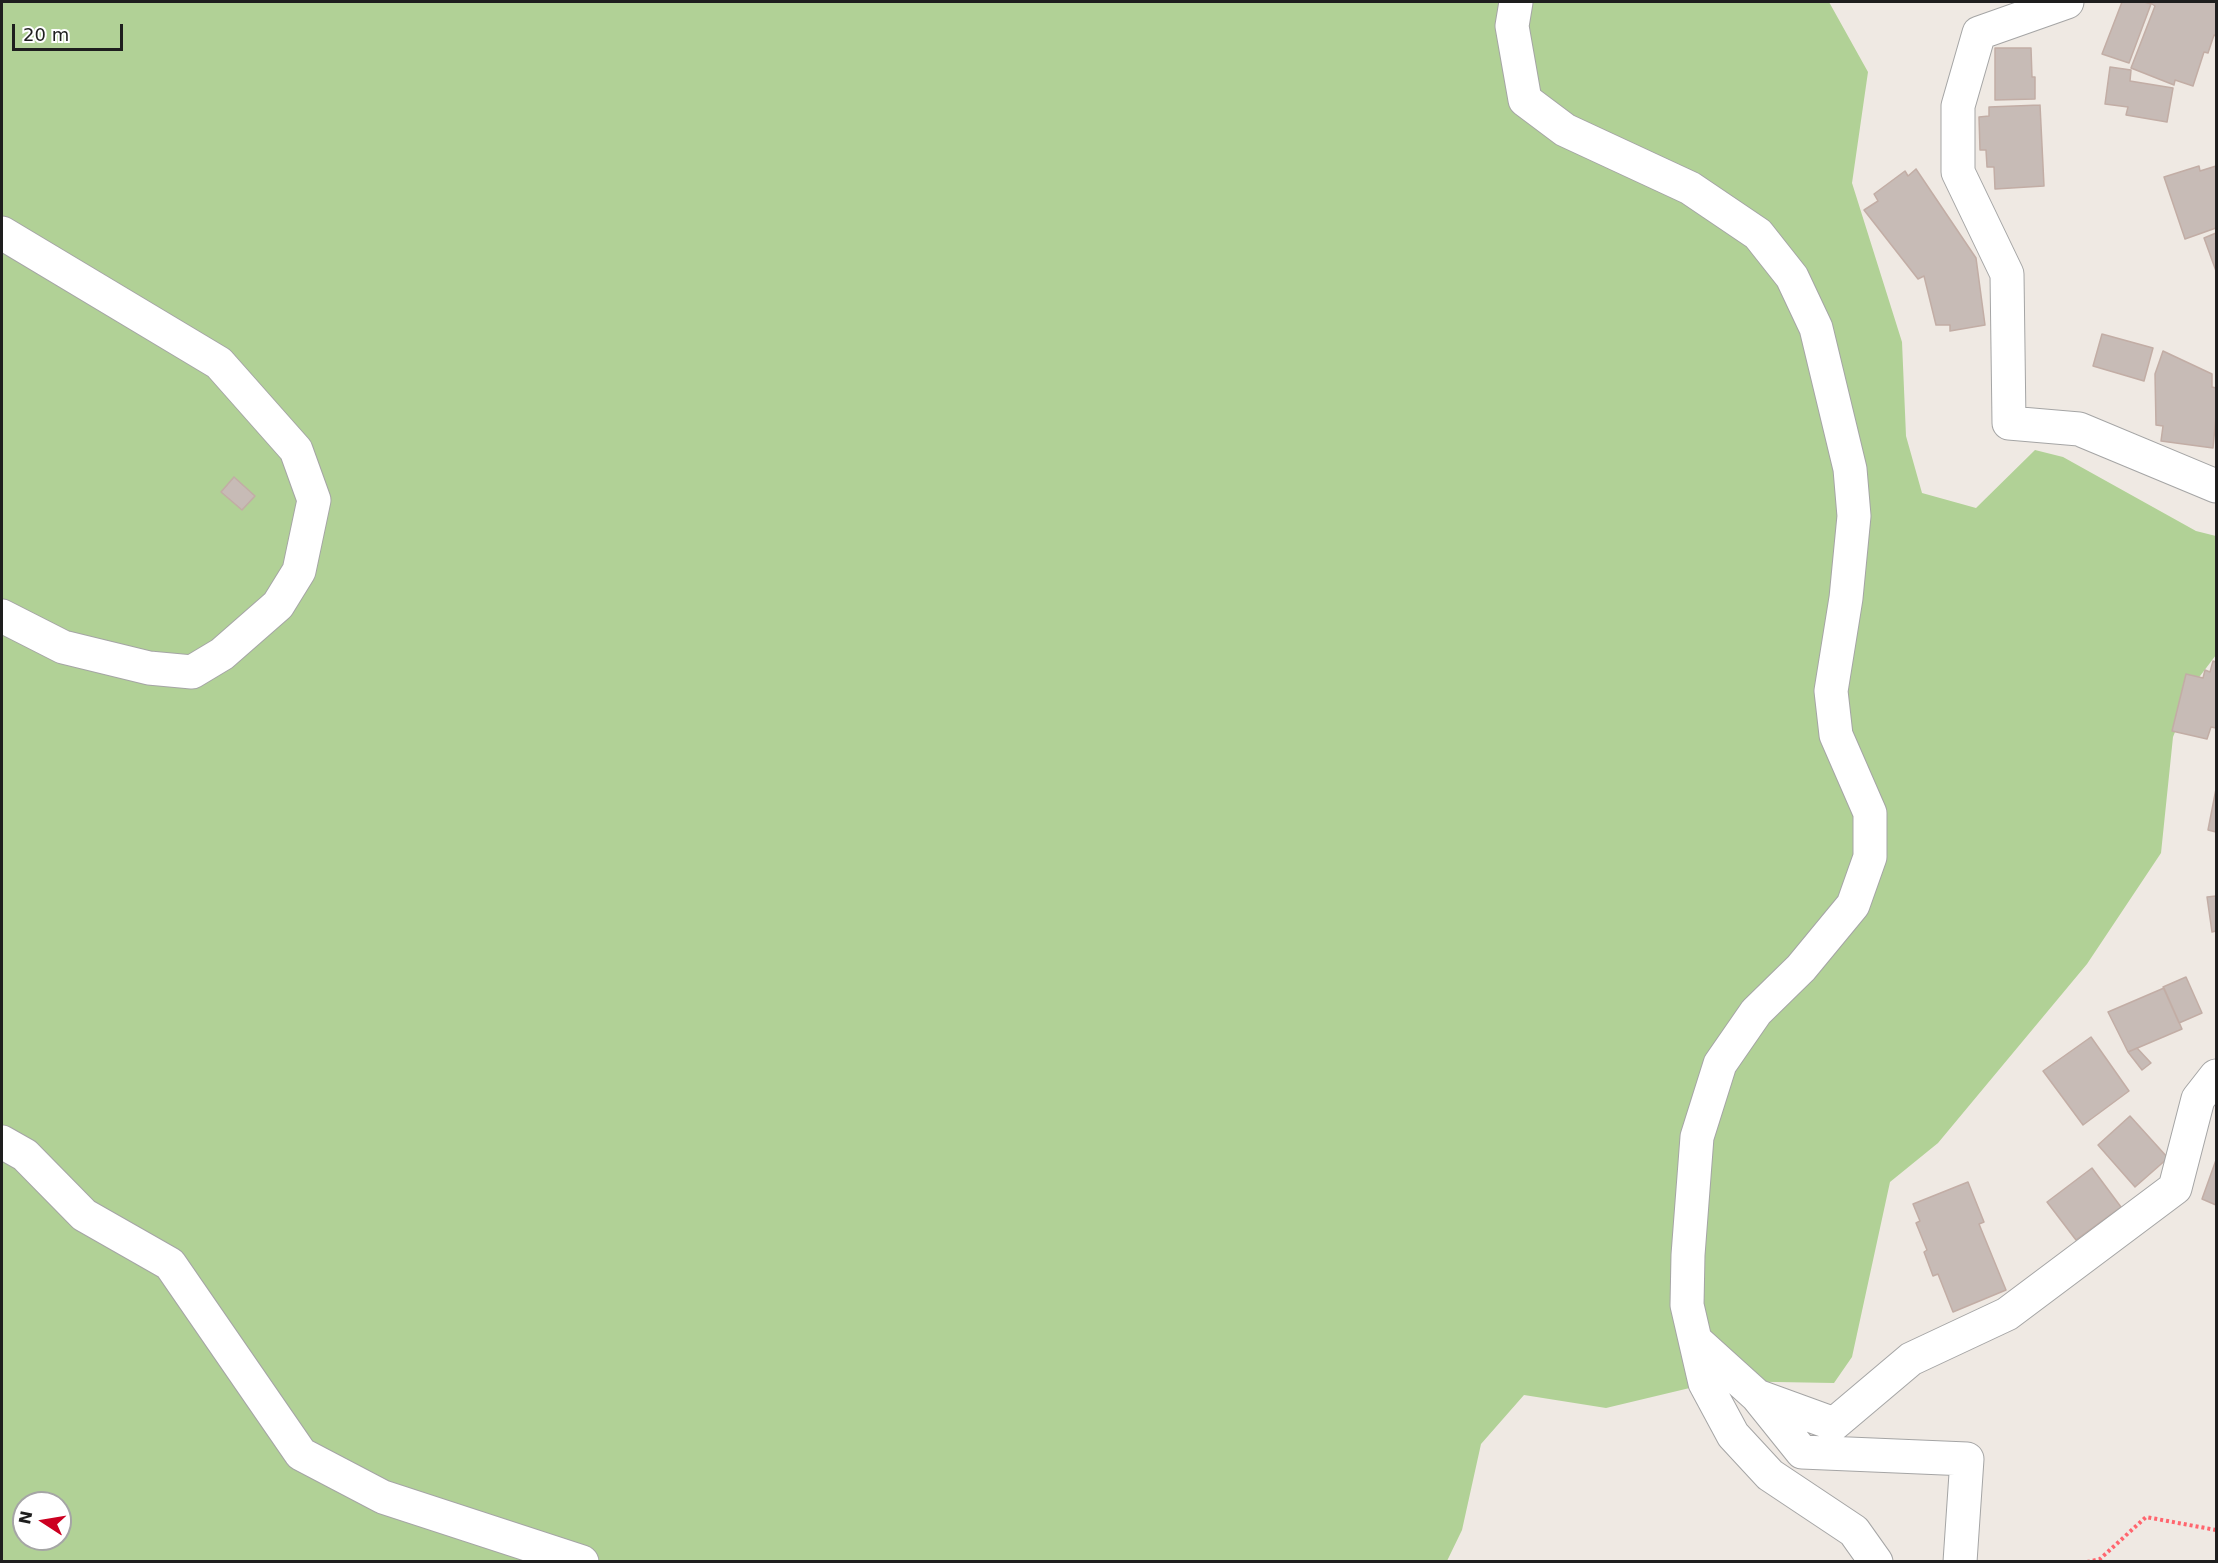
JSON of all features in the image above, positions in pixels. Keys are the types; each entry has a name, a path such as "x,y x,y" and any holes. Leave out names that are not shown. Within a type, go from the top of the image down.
{"street":[{"path":"1516,2 1512,26 1525,100 1564,130 1690,188 1758,234 1792,277 1816,328 1850,469 1854,516 1846,598 1831,692 1836,735 1869,813 1870,857 1852,905 1801,968 1756,1012 1720,1064 1697,1137 1688,1255 1687,1305 1705,1383 1733,1435 1770,1475 1854,1531 1876,1562"},
{"path":"2067,2 1979,33 1958,106 1958,172 2007,274 2009,423 2079,429 2217,486"},
{"path":"2,233 219,363 296,450 314,500 299,571 278,605 222,654 192,672 149,668 63,646 2,616"},
{"path":"1757,1396 1834,1424 1911,1359 2007,1314 2175,1188 2198,1099 2217,1076"},
{"path":"2,1142 25,1155 84,1215 170,1264 302,1454 383,1497 582,1562"},
{"path":"1695,1340 1757,1396 1802,1452 1967,1459 1960,1562"}],"path":[{"path":"2087,1562 2100,1559 2146,1517 2217,1530"}],"green space":[{"path":"2,2 1829,2 1868,72 1852,183 1902,342 1906,436 1922,493 1976,508 2035,450 2063,457 2196,531 2216,536 2216,655 2194,684 2173,737 2161,853 2087,964 1938,1143 1890,1182 1852,1357 1834,1383 1719,1381 1606,1408 1524,1395 1481,1444 1462,1530 1447,1561 2,1562"}],"building":[{"path":"2122,2 2151,4 2129,63 2102,54"},
{"path":"2149,2 2216,2 2216,36 2214,35 2208,53 2204,52 2193,86 2175,80 2174,85 2131,68 2155,6"},
{"path":"1995,48 2031,48 2035,99 1995,100"},
{"path":"2110,67 2131,70 2130,81 2173,88 2167,122 2126,115 2128,107 2105,104"},
{"path":"2040,105 2044,186 1995,189 1994,167 1987,167 1986,150 1980,150 1979,117 1989,116 1989,107"},
{"path":"2199,166 2200,171 2216,166 2216,228 2185,239 2164,177"},
{"path":"1916,169 1976,258 1985,325 1950,331 1950,325 1936,325 1924,276 1918,279 1864,210 1878,201 1874,194 1905,171 1908,176"},
{"path":"2216,233 2216,271 2204,238"},
{"path":"2102,334 2153,348 2144,381 2093,366"},
{"path":"2163,351 2212,374 2212,387 2216,388 2213,448 2161,441 2163,426 2156,425 2155,374"},
{"path":"234,477 255,496 242,510 221,492"},
{"path":"2213,661 2216,662 2216,728 2211,727 2207,739 2172,731 2186,674 2203,678 2205,670 2210,672"},
{"path":"2216,789 2216,832 2208,830"},
{"path":"2216,896 2216,931 2212,932 2207,897"},
{"path":"2186,977 2202,1013 2179,1023 2163,987"},
{"path":"2164,988 2182,1029 2128,1052 2108,1012"},
{"path":"2091,1037 2129,1091 2083,1125 2043,1071"},
{"path":"2137,1048 2151,1063 2142,1070 2128,1052"},
{"path":"2130,1116 2168,1158 2135,1187 2098,1145"},
{"path":"2216,1160 2216,1205 2202,1199"},
{"path":"2092,1168 2121,1207 2076,1240 2047,1202"},
{"path":"1968,1182 1984,1222 1979,1224 2006,1290 1953,1312 1938,1274 1933,1276 1924,1252 1927,1250 1916,1223 1920,1221 1913,1204"}]}
